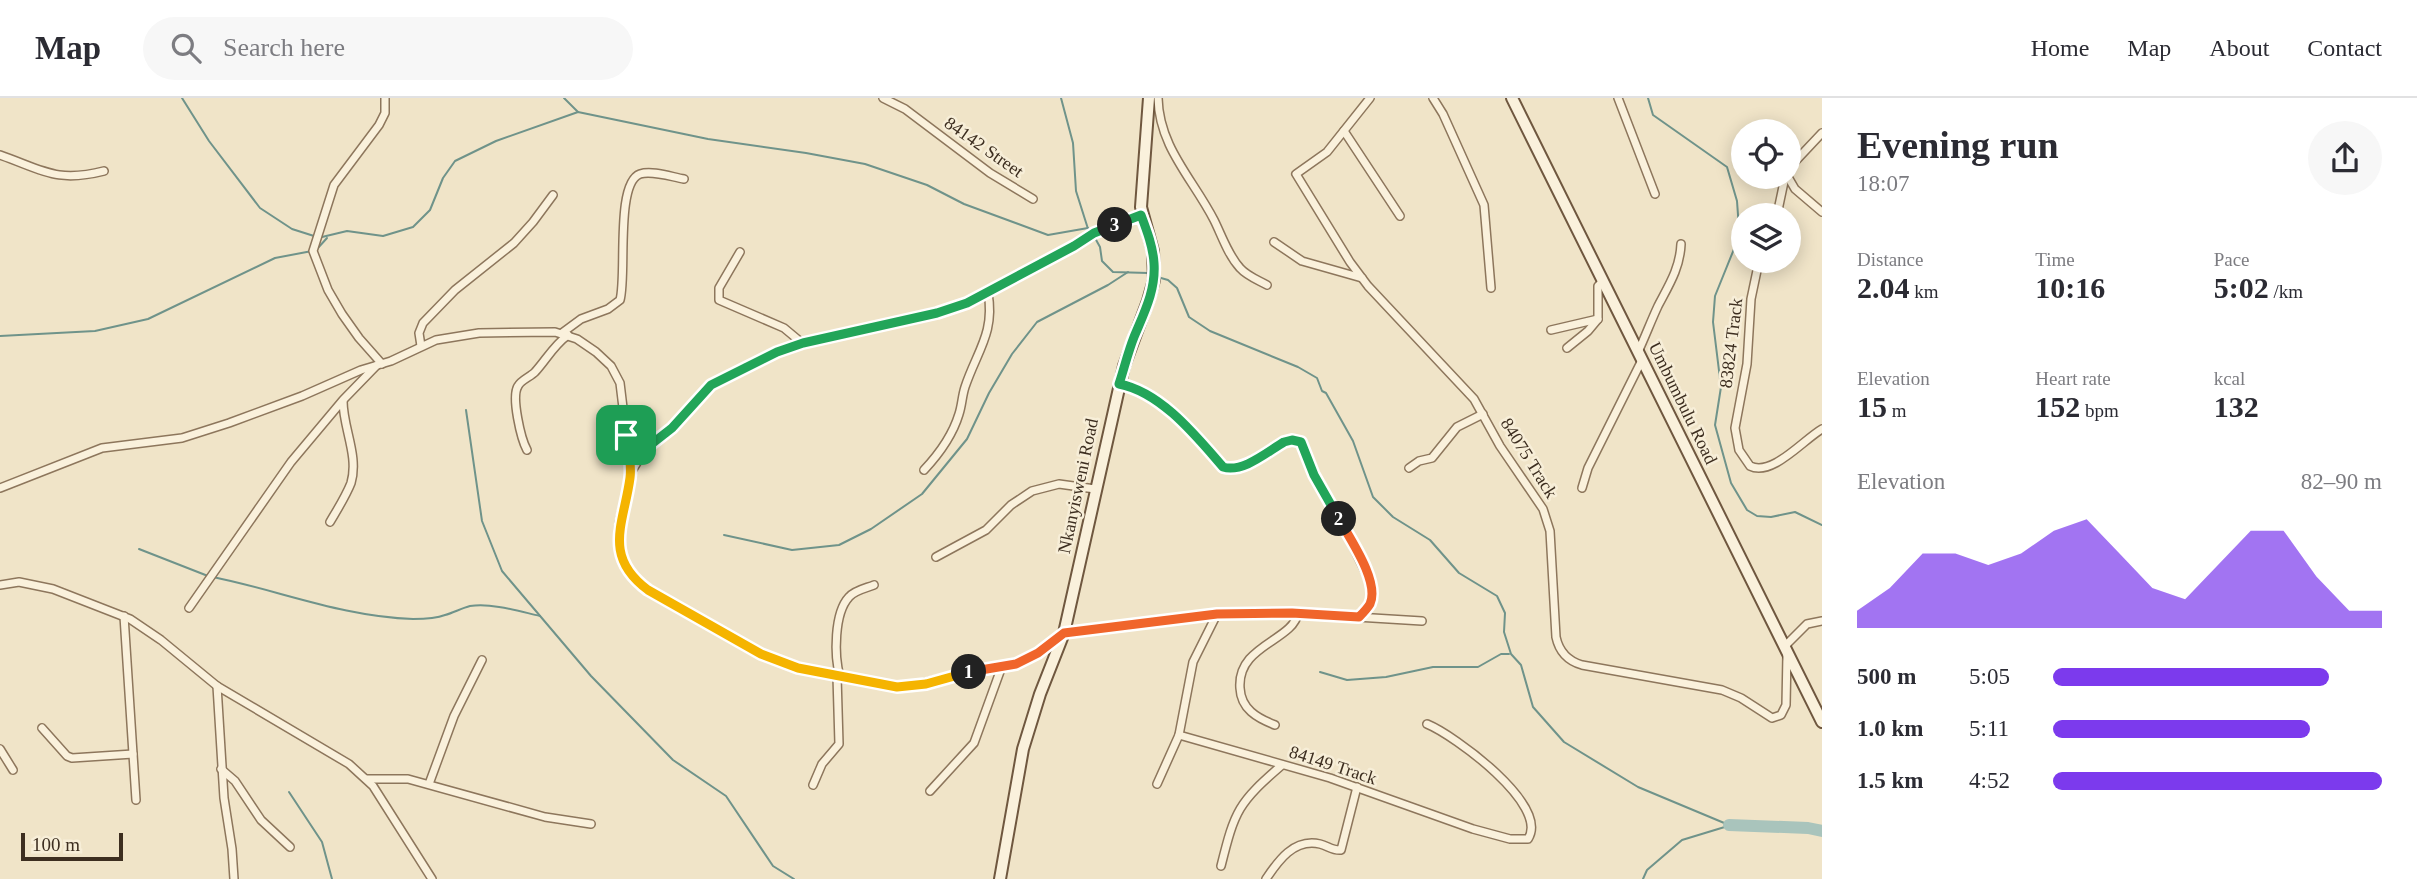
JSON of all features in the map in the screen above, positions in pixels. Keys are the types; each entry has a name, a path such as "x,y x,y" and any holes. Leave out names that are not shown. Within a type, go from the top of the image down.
{"street":[{"path":"379,365 328,290 313,251 334,185 379,125 385,113 385,98"},
{"name":"84142 Street","path":"883,98 905,109 990,173 1034,200"},
{"name":"Nkanyisweni Road","path":"1000,879 1023,749 1040,694 1064,633 1119,384 1154,280 1153,251 1141,215 1149,98"},
{"path":"1158,98 1167,141 1214,220 1232,257 1242,271 1267,285"},
{"path":"1370,98 1344,131 1400,216"},
{"path":"1433,98 1448,124 1484,205 1491,288"},
{"name":"Umbumbulu Road","path":"1512,98 1822,722"},
{"path":"1618,98 1655,194"},
{"name":"84075 Track","path":"1344,131 1327,152 1296,174 1362,278 1381,302 1469,393 1500,446 1548,518 1556,636 1560,648 1570,660 1582,665 1716,688 1741,698 1772,718 1781,715 1786,705 1786,650"},
{"path":"1801,155 1822,133"},
{"path":"0,155 43,173 59,176 80,176 104,171"},
{"path":"527,450 519,431 516,391 521,382 535,371 565,334 581,320 608,309 621,300 626,202 632,180 637,175 646,173 684,179"},
{"path":"1795,189 1822,212"},
{"path":"421,346 419,333 423,323 455,290 514,243 553,195"},
{"path":"1141,215 1094,233 967,303 937,313 803,343 777,352 717,381 672,428 649,446 635,464 619,524 618,541 626,566 638,582 769,658 789,666 838,677 906,687 1028,659 1064,633 1217,614 1298,613 1422,621"},
{"path":"1274,242 1302,261 1362,278"},
{"path":"1582,488 1588,468 1674,277 1681,244"},
{"path":"740,252 719,288 719,300 777,324 803,343"},
{"name":"83824 Track","path":"1756,273 1751,299 1747,364 1735,420 1739,450 1750,466 1762,469 1777,463 1822,429"},
{"path":"1567,348 1598,319 1600,310 1597,291 1603,281"},
{"path":"924,470 940,450 960,414 965,386 988,332 988,293"},
{"path":"1551,330 1598,319"},
{"path":"0,488 102,448 182,438 229,423 302,396 421,346 453,336 527,331 565,334 596,352 615,371 620,383 631,474"},
{"path":"189,608 291,463 343,400 379,365"},
{"path":"1119,384 1137,389 1156,400 1223,467 1239,467 1284,442 1301,442 1314,475 1366,570 1371,602 1359,617"},
{"path":"330,522 348,489 353,468 343,400"},
{"path":"1409,468 1419,461 1432,458 1457,427 1483,414"},
{"path":"626,435 649,446"},
{"path":"936,556 986,530 1012,505 1032,491 1059,484 1095,489"},
{"path":"0,584 13,581 27,583 63,593 124,616 162,640 217,685 348,764 367,779 432,879"},
{"path":"813,785 822,764 839,744 836,650 844,604 854,593 874,585"},
{"path":"1275,725 1255,715 1242,700 1240,674 1247,662 1293,624 1298,613"},
{"path":"1157,784 1179,735 1193,662 1217,614"},
{"path":"124,616 136,800"},
{"path":"1786,650 1803,627 1822,621"},
{"path":"429,784 454,716 482,660"},
{"path":"930,791 974,743 1002,666"},
{"path":"217,685 221,768 234,879"},
{"name":"84149 Track","path":"1179,735 1357,787 1473,829 1510,839 1528,839 1532,824 1520,799 1466,747 1427,724"},
{"path":"42,729 67,756 75,759 133,754"},
{"path":"0,749 13,770"},
{"path":"1222,866 1237,811 1256,787 1282,765"},
{"path":"221,768 235,780 261,820 290,847"},
{"path":"367,779 392,778 429,784 536,815 591,824"},
{"path":"1266,879 1281,857 1298,846 1317,843 1338,851 1343,849 1357,787"}],"waterway":[{"path":"182,98 209,141 260,208 292,229 314,236"},
{"path":"564,98 578,112"},
{"path":"1061,98 1073,143 1076,191 1089,232"},
{"path":"1648,98 1653,115 1727,167 1737,201 1739,229 1715,296 1713,322 1721,387 1715,425 1731,483 1747,510 1757,516 1771,517 1795,512 1822,525"},
{"path":"322,237 347,231 383,236 413,227 430,210 443,178 455,161 496,141 578,112 708,139 865,164 927,185 964,204 1048,235 1088,228"},
{"path":"317,249 327,238"},
{"path":"1095,238 1100,247 1102,261 1113,272 1148,273"},
{"path":"0,336 95,331 148,319 275,258 312,251"},
{"path":"724,535 792,550 839,545 871,529 922,494 967,439 1012,354 1037,322 1128,272"},
{"path":"1161,278 1177,288 1189,317 1210,331 1298,367 1317,378 1322,391 1326,393 1353,441 1373,497 1393,517 1430,540 1459,573 1497,596 1505,613 1504,632 1511,654 1521,665 1533,707 1564,742 1638,787 1729,825"},
{"path":"466,410 482,521 502,571 591,676 673,760 726,796 773,866 794,879"},
{"path":"139,549 208,576"},
{"path":"213,577 337,609 387,617 433,618 479,605 540,616"},
{"path":"1320,672 1347,680 1386,677 1433,667 1478,667 1501,654 1509,654"},
{"path":"289,792 322,842 332,879"},
{"path":"1729,825 1822,831"},
{"path":"1643,879 1647,870 1682,840 1728,826"}],"route":[{"path":"1141,215 1153,251 1154,280 1119,384 1144,392 1156,400 1223,467 1239,467 1284,442 1301,442 1314,475 1366,570 1371,602 1359,617 1292,613 1217,614 1064,633 1038,653 1016,664 974,670 906,687 789,666 726,635 648,590 631,575 618,541 619,524 631,474 626,435 649,446 672,428 711,385 777,352 803,343 937,313 967,303 1094,233 1141,215"}]}
